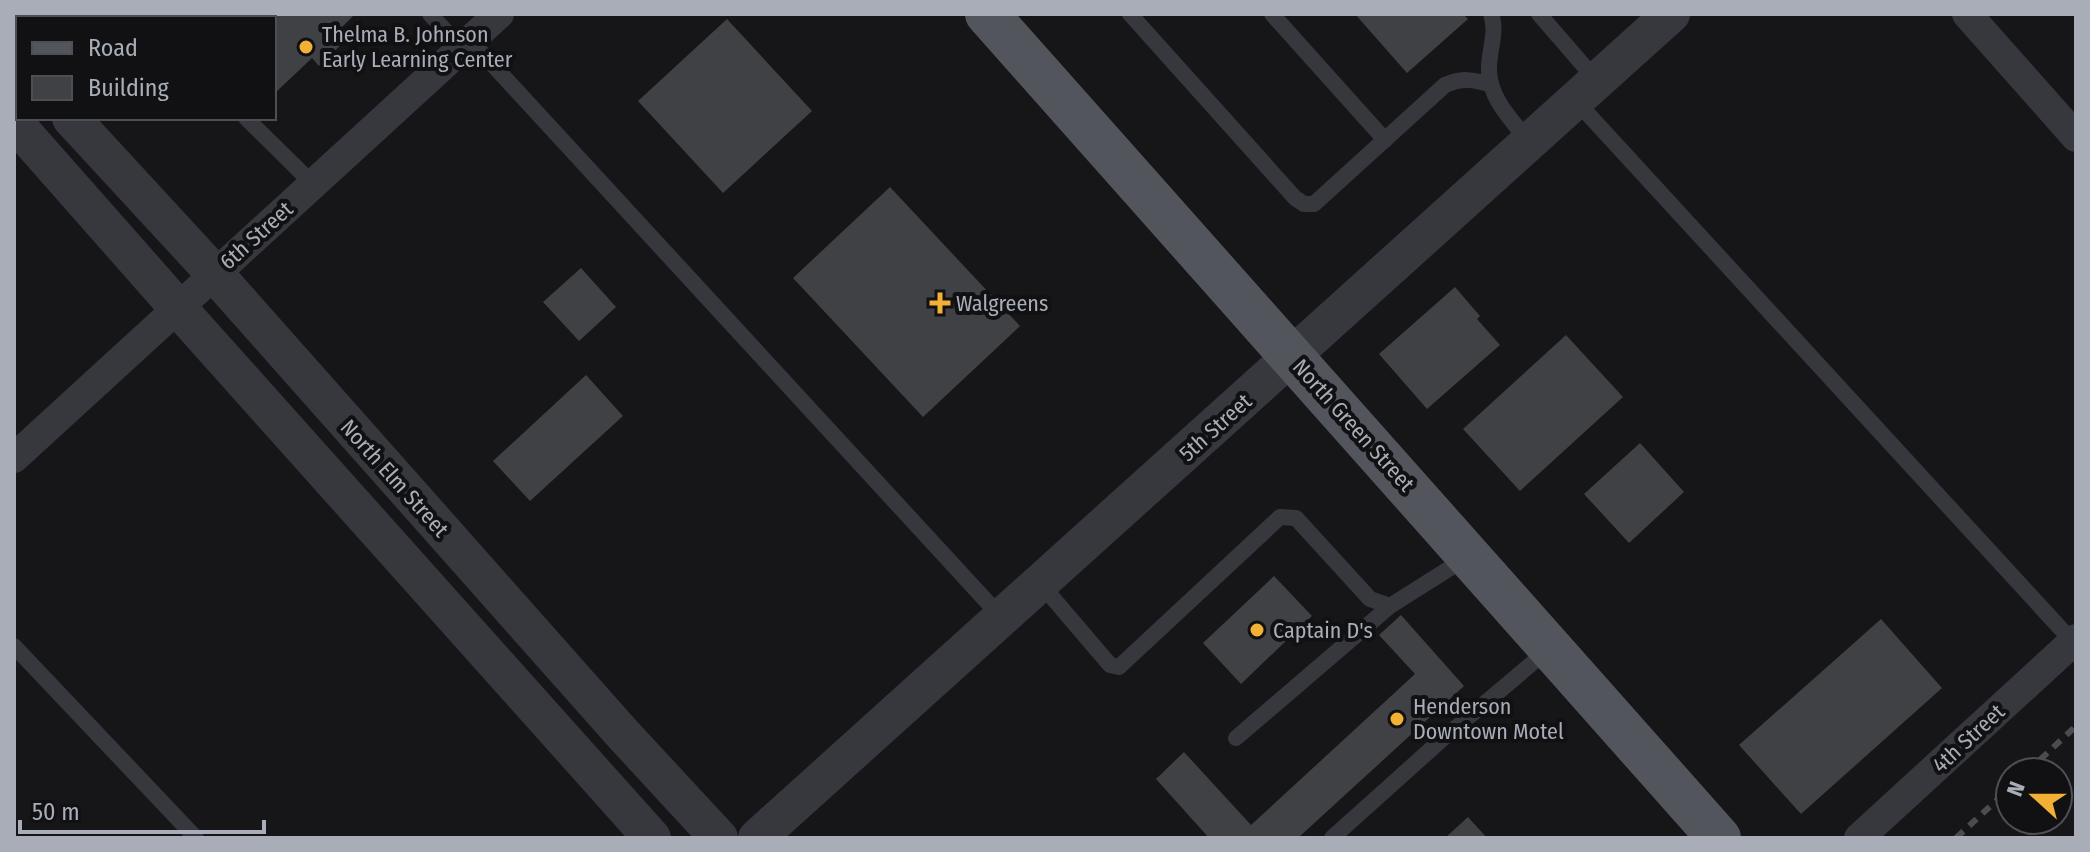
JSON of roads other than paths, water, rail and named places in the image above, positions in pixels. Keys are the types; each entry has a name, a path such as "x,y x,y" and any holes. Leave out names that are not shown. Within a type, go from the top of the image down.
{"main road":[{"name":"North Green Street","path":"1000,22 1719,838"}],"street":[{"name":"6th Street","path":"14,458 499,14"},
{"name":"5th Street","path":"757,838 1671,14"},
{"path":"1967,14 2076,137"},
{"name":"North Elm Street","path":"73,120 214,273 621,732 719,838"},
{"path":"14,122 652,838"},
{"name":"4th Street","path":"1859,838 2074,640"}],"lane":[{"path":"430,14 466,44 1002,618"},
{"path":"1130,14 1295,198 1304,204 1314,204 1445,85 1460,79 1473,79 1491,85"},
{"path":"1272,14 1385,140"},
{"path":"1491,14 1494,30 1489,69 1491,85 1498,102 1529,142"},
{"path":"1539,14 1586,91 2074,640"},
{"path":"248,120 312,183"},
{"path":"1040,583 1110,665 1119,667 1280,517 1296,518 1370,599 1390,606"},
{"path":"1236,738 1390,606 1469,556"},
{"path":"14,646 196,838"},
{"path":"1332,838 1550,648"}],"railway":[{"path":"2044,756 2076,726"},
{"path":"1956,838 1994,803"}],"place":[{"name":"Thelma B. Johnson Early Learning Center","path":"306,47"},
{"name":"Walgreens","path":"940,303"},
{"name":"Captain D's","path":"1257,630"},
{"name":"Henderson Downtown Motel","path":"1397,719"}]}
